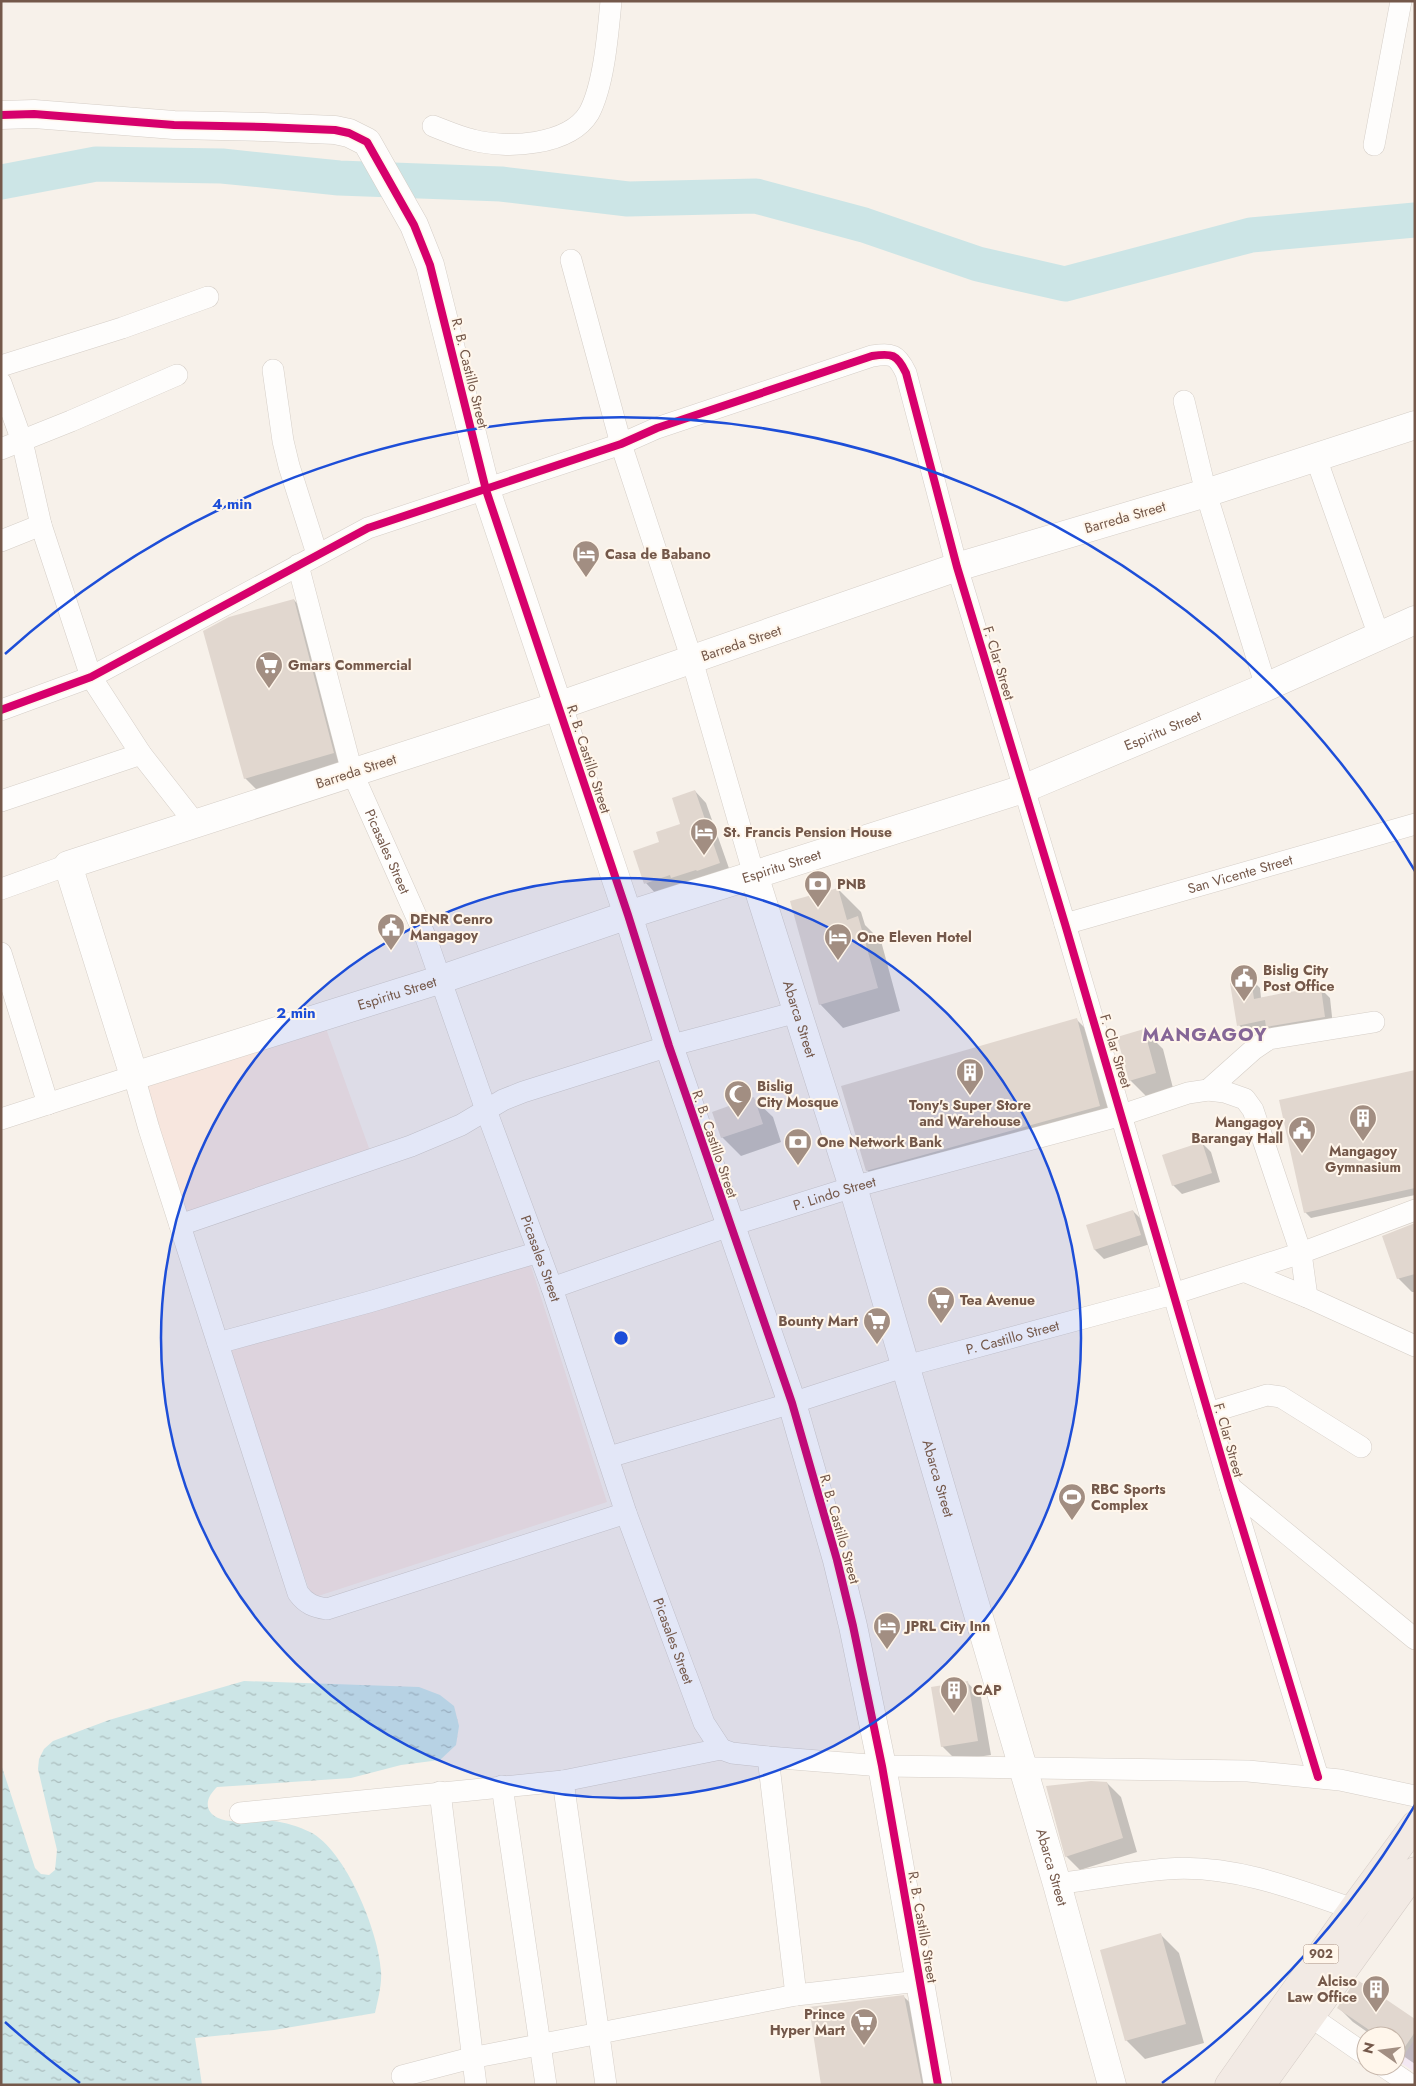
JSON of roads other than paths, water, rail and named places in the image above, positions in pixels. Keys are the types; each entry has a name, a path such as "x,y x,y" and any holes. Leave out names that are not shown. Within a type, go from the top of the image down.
{"highway":[{"name":"902","path":"1261,2085 1298,2009 1353,1909 1411,1837"},
{"name":"902","path":"1229,2085 1298,2009 1415,1870"}],"street":[{"path":"433,126 474,141 524,145 569,132 588,115 598,93 611,1"},
{"path":"1374,145 1401,1"},
{"name":"R. B. Castillo Street","path":"1,115 34,114 174,125 336,130 349,133 367,142 414,225 430,265 486,490 628,915 729,1226 792,1403 840,1569 882,1766 938,2085"},
{"path":"571,260 621,444 692,660 754,875"},
{"path":"1,366 122,328 208,298"},
{"name":"F. Clar Street","path":"621,444 657,428 872,356 887,354 894,356 901,363 906,373 958,567 1023,789 1066,924 1208,1413 1318,1777"},
{"path":"273,370 285,449 317,554"},
{"path":"1,449 177,375"},
{"path":"1,383 22,441 41,525 91,677 141,754 195,823"},
{"path":"1184,401 1206,493 1266,687"},
{"name":"Barreda Street","path":"68,865 558,706 958,567 1206,493 1415,425"},
{"path":"1,710 91,677 368,528 621,444"},
{"path":"1316,458 1379,636"},
{"path":"1,541 41,525"},
{"name":"Picasales Street","path":"298,565 352,772 426,938 442,979 486,1110 552,1288 626,1513 704,1723 721,1749"},
{"name":"Espiritu Street","path":"134,1076 442,979 628,915 1023,789 1266,687 1415,620"},
{"path":"1,801 141,754"},
{"name":"San Vicente Street","path":"1066,924 1415,824"},
{"path":"1,889 68,865 149,1129 298,1593 304,1602 315,1607 327,1609 626,1513"},
{"name":"Abarca Street","path":"754,875 853,1186 1057,1884 1112,2085"},
{"path":"1,953 48,1104"},
{"path":"180,1225 411,1146 462,1125 486,1110 523,1092 669,1046 797,1012"},
{"path":"1208,1090 1254,1049 1269,1039 1374,1022"},
{"path":"1,1119 134,1076"},
{"path":"1208,1090 1239,1096 1250,1104 1301,1253 1307,1297"},
{"name":"P. Lindo Street","path":"552,1288 729,1226 853,1186 1122,1114 1188,1093 1208,1090"},
{"name":"P. Castillo Street","path":"609,1457 792,1403 906,1366 1173,1294 1246,1272 1415,1210"},
{"path":"218,1343 369,1302 539,1252"},
{"path":"1246,1272 1307,1297 1415,1346"},
{"path":"1208,1413 1267,1395 1281,1398 1361,1447"},
{"path":"1230,1487 1415,1639"},
{"path":"240,1813 563,1781 721,1749 732,1753 768,1757 882,1766 1222,1769 1318,1777 1362,1784 1415,1796"},
{"path":"768,1757 796,1995"},
{"path":"563,1781 606,2085"},
{"path":"502,1786 546,2085"},
{"path":"440,1792 471,2058 476,2085"},
{"path":"1057,1884 1168,1869 1206,1870 1273,1882 1353,1909"},
{"path":"402,2076 471,2058 598,2035 796,1995 919,1981"},
{"path":"1298,2009 1356,2048"},
{"path":"1398,2076 1411,2085"}],"water":[{"path":"244,1681 419,1687 440,1695 454,1706 459,1726 456,1745 440,1760 401,1765 351,1778 217,1787 208,1800 209,1810 220,1819 238,1822 273,1821 302,1828 323,1842 336,1856 358,1894 367,1915 379,1955 381,1971 380,1992 375,2013 274,2030 195,2038 202,2085 1,2085 1,1764 35,1868 41,1874 49,1875 55,1870 57,1850 38,1769 39,1759 44,1749 53,1741 109,1720"}],"waterway":[{"path":"1,182 96,164 222,166 339,178 501,184 628,199 756,196 864,225 978,264 1065,284 1251,235 1415,220"}],"place":[{"name":"Casa de Babano","path":"586,578"},
{"name":"Gmars Commercial","path":"269,689"},
{"name":"St. Francis Pension House","path":"704,856"},
{"name":"PNB","path":"818,908"},
{"name":"DENR Cenro Mangagoy","path":"391,951"},
{"name":"One Eleven Hotel","path":"838,961"},
{"name":"Bislig City Post Office","path":"1244,1002"},
{"name":"Tony's Super Store and Warehouse","path":"970,1096"},
{"name":"Bislig City Mosque","path":"738,1118"},
{"name":"Mangagoy Gymnasium","path":"1363,1142"},
{"name":"Mangagoy Barangay Hall","path":"1302,1154"},
{"name":"One Network Bank","path":"798,1166"},
{"name":"Tea Avenue","path":"941,1324"},
{"name":"Bounty Mart","path":"877,1345"},
{"name":"RBC Sports Complex","path":"1072,1521"},
{"name":"JPRL City Inn","path":"887,1650"},
{"name":"CAP","path":"954,1714"},
{"name":"Alciso Law Office","path":"1376,2013"},
{"name":"Prince Hyper Mart","path":"864,2046"}],"district":[{"name":"MANGAGOY","path":"1205,1034"}]}
